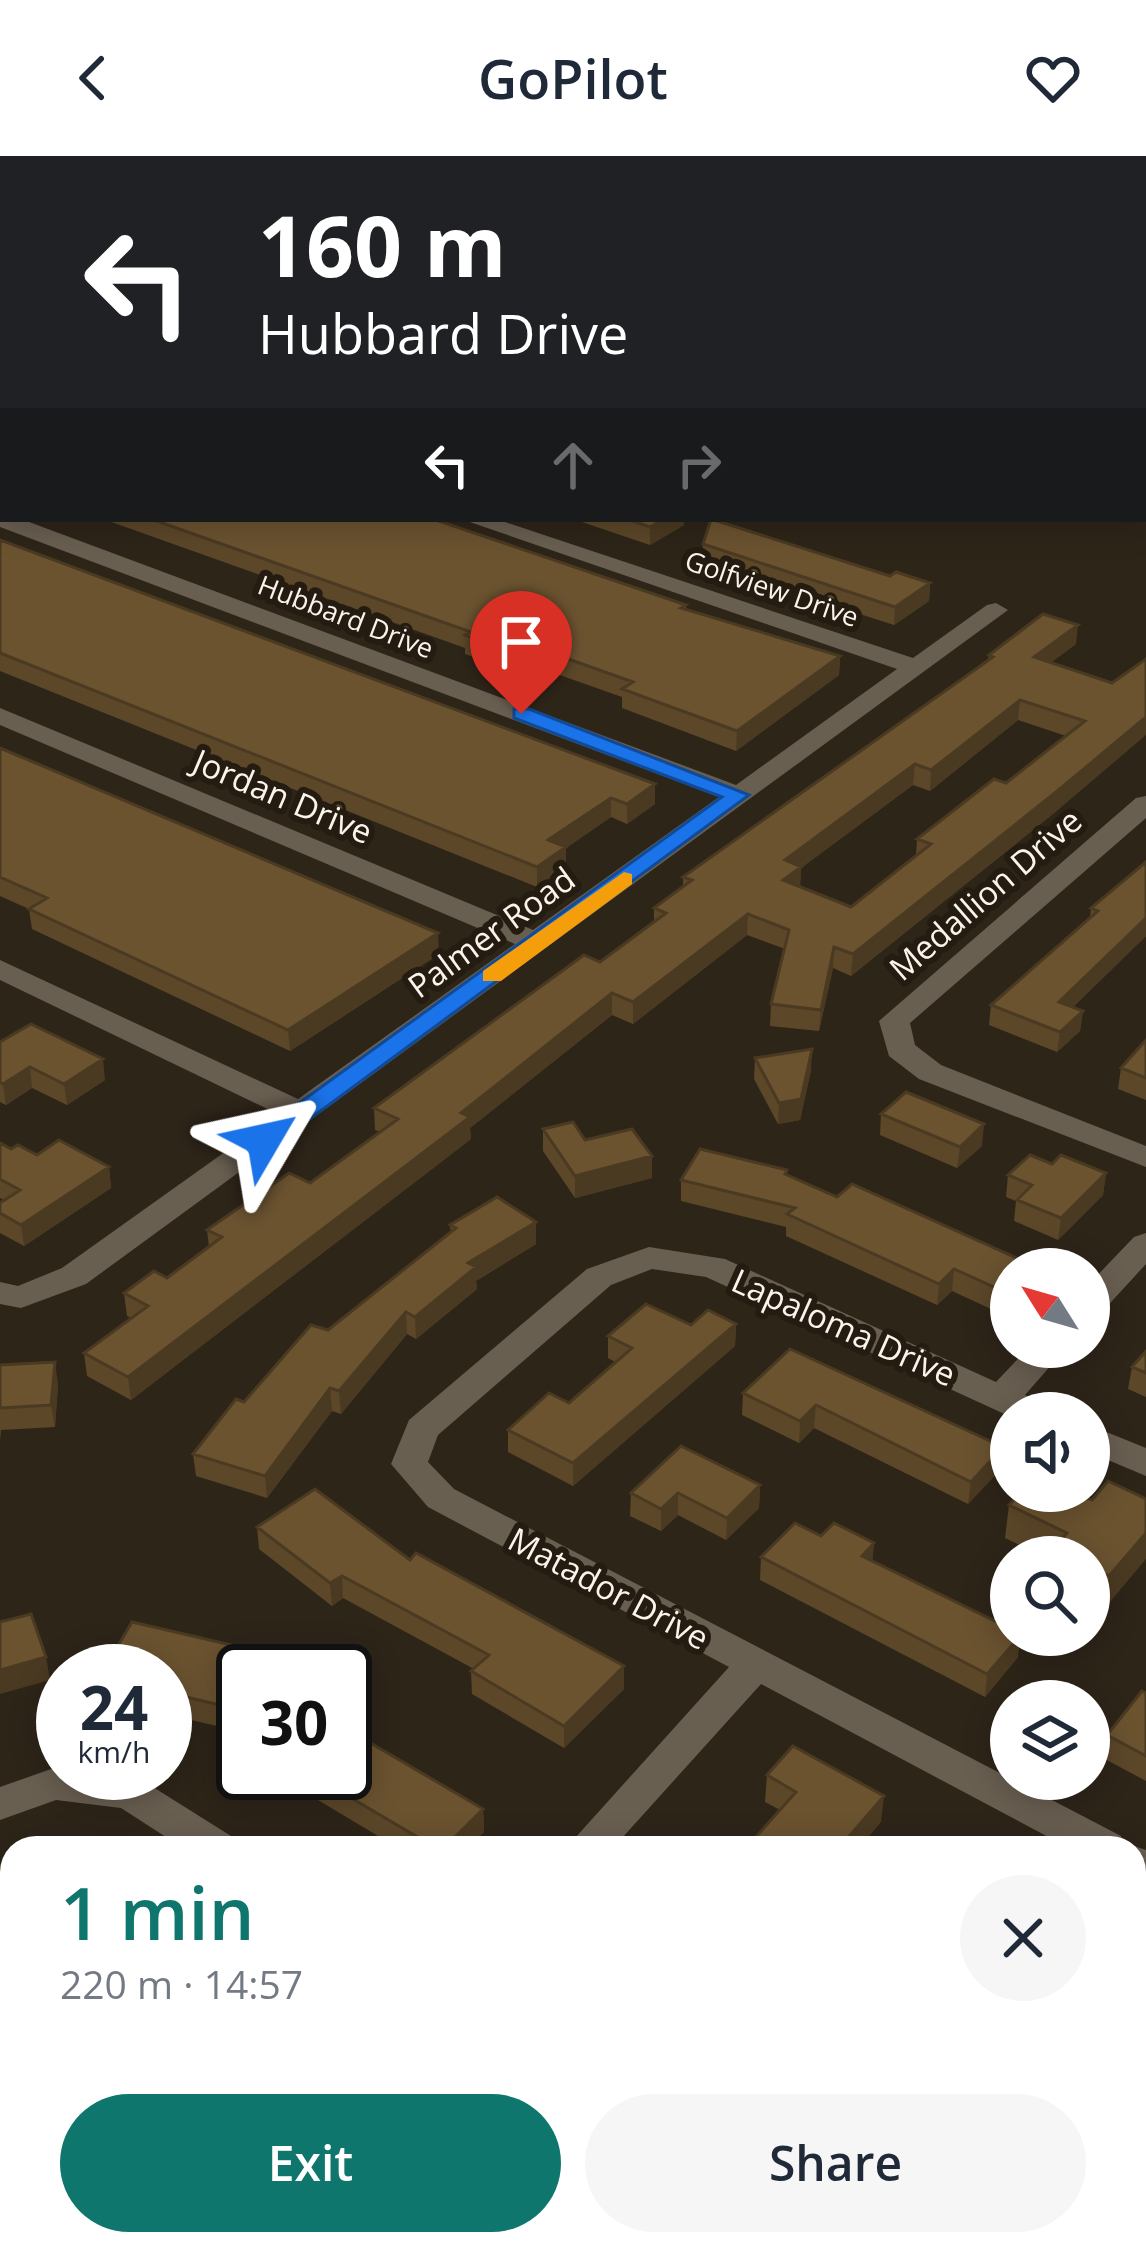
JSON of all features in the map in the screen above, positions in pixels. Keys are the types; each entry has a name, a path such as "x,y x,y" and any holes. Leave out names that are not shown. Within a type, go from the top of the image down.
{"street":[{"name":"Hubbard Drive","path":"8,522 738,795"},
{"name":"Golfview Drive","path":"482,522 914,668"},
{"name":"Palmer Road","path":"10,1295 74,1276 996,610"},
{"name":"Jordan Drive","path":"0,716 538,943"},
{"name":"Medallion Drive","path":"1146,804 894,1021 900,1049 930,1072 1146,1157"},
{"path":"0,969 302,1113"},
{"path":"1110,1283 1146,1244"},
{"name":"Lapaloma Drive","path":"649,1258 713,1267 990,1393"},
{"name":"Matador Drive","path":"649,1258 599,1277 475,1383 422,1429 409,1464 441,1498 1083,1836"},
{"path":"1110,1447 1146,1463"},
{"path":"598,1836 754,1666"},
{"path":"0,1804 54,1784 130,1793 197,1836"}],"building":[{"path":"159,522 442,522 686,605 681,608 840,656 737,731 622,689 633,682 554,654 540,662 465,635 471,632"},
{"path":"710,522 720,522 890,576 896,572 930,583 895,607 703,544"},
{"path":"0,540 655,784 627,804 611,798 548,840 566,847 537,867 0,653"},
{"path":"1043,614 1078,625 1034,657 1112,683 1146,659 1146,717 853,954 834,947 821,1010 771,1004 789,930 748,914 633,1002 612,993 461,1113 470,1117 128,1377 84,1353 148,1306 124,1293 154,1271 167,1278 222,1237 207,1230 289,1173 310,1183 398,1119 374,1108 584,955 600,962 666,913 654,908 692,880 683,877 993,657 989,655","holes":["1020,700 1085,721 1006,783 994,779 917,839 931,844 851,907 783,880 801,867 785,860 915,764 931,770"]},
{"path":"0,748 438,933 288,1030 29,909 47,898 0,877"},
{"path":"1146,862 1146,918 1059,1002 1083,1011 1060,1032 991,1005 1098,911 1091,908"},
{"path":"31,1024 103,1059 64,1084 30,1067 3,1084 0,1042"},
{"path":"1146,1040 1146,1078 1121,1068"},
{"path":"812,1049 801,1099 779,1103 755,1058"},
{"path":"906,1092 984,1124 960,1147 881,1114"},
{"path":"573,1122 585,1140 632,1129 652,1156 575,1176 543,1129"},
{"path":"59,1140 109,1167 21,1225 0,1213 0,1203 20,1190 0,1179 0,1143 11,1149 18,1145 37,1155"},
{"path":"700,1149 787,1170 785,1174 837,1197 852,1184 994,1248 990,1248 990,1285 954,1269 939,1284 787,1214 795,1208 681,1180"},
{"path":"1030,1155 1052,1164 1061,1155 1106,1173 1061,1218 1017,1200 1032,1185 1008,1175"},
{"path":"497,1197 536,1222 468,1263 476,1267 415,1317 406,1312 339,1391 330,1388 265,1476 193,1454 236,1399 244,1402 311,1325 328,1330 456,1228 450,1225"},
{"path":"646,1304 691,1325 708,1310 736,1324 573,1463 508,1430 549,1393 569,1403 632,1348 608,1336"},
{"path":"790,1349 990,1441 990,1461 971,1482 816,1405 800,1421 743,1393"},
{"path":"1146,1351 1146,1373 1132,1367"},
{"path":"55,1362 51,1405 0,1408 0,1365"},
{"path":"681,1446 760,1485 727,1518 678,1493 661,1509 631,1493"},
{"path":"1110,1482 1146,1499 1146,1533 1110,1575 1110,1536 1064,1536 1067,1533 1024,1512 1110,1512"},
{"path":"315,1489 410,1560 416,1553 624,1666 564,1726 471,1671 489,1655 342,1576 330,1583 257,1527"},
{"path":"795,1523 821,1536 834,1523 874,1543 862,1556 990,1619 990,1656 1003,1656 987,1674 761,1557"},
{"path":"31,1614 41,1644 36,1644 36,1660 0,1670 0,1622"},
{"path":"132,1622 227,1644 216,1644 216,1704 192,1698 192,1644 119,1644"},
{"path":"1142,1691 1146,1693 1146,1756 1110,1737"},
{"path":"372,1744 483,1809 456,1836 416,1836 355,1800 372,1800"},
{"path":"793,1746 884,1796 849,1836 757,1836 796,1792 767,1775"}],"slow traffic":[{"path":"492,976 624,879"}],"route":[{"path":"264,1140 738,795 521,714"}]}
